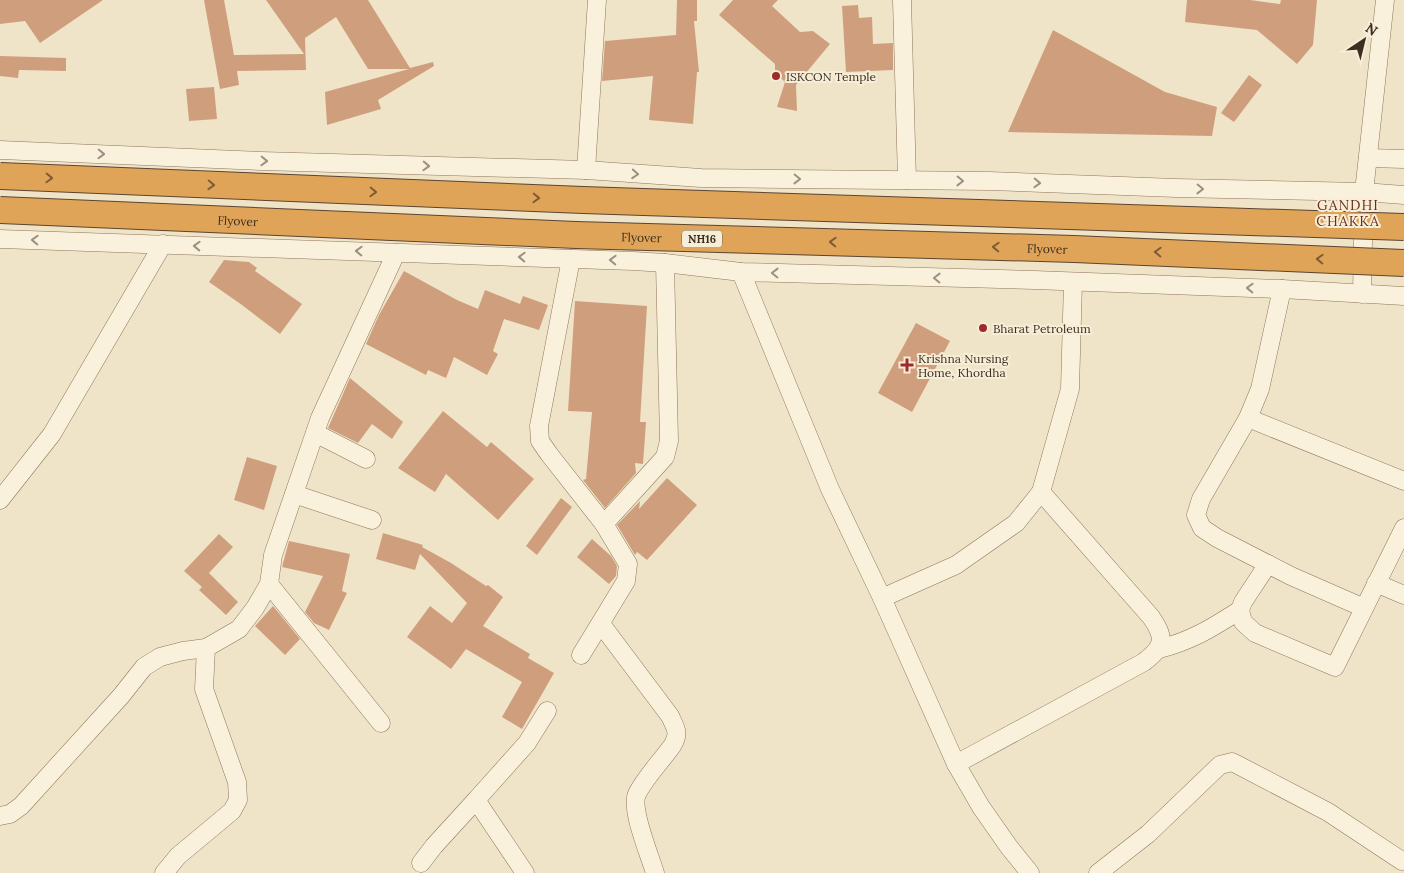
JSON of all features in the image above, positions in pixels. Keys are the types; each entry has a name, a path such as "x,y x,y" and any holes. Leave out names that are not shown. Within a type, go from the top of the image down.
{"highway":[{"path":"0,176 602,200 1404,227"},
{"name":"Flyover","path":"0,210 586,236 1074,249 1404,263"}],"street":[{"path":"586,170 597,0"},
{"path":"902,0 907,180"},
{"path":"1362,294 1364,192 1385,0"},
{"path":"0,150 261,161 586,170 701,178 989,181 1176,188 1364,192 1404,195"},
{"path":"1368,158 1404,159"},
{"path":"0,239 570,259 665,263 741,272 1282,289 1404,296"},
{"path":"0,500 52,434 163,244"},
{"path":"0,816 10,814 21,806 144,668 160,657 206,648 238,629 255,608 269,584 273,555 315,433 341,370 396,253"},
{"path":"570,259 539,426 540,441 604,524 628,564 626,581 581,655"},
{"path":"604,524 665,457 669,441 665,263"},
{"path":"741,272 830,489 882,598 956,764 981,807 1030,873"},
{"path":"882,598 956,565 1016,523 1041,492 1070,389 1073,282"},
{"path":"1282,289 1260,389 1248,418 1201,499 1196,515 1202,528 1210,533 1268,564 1364,608"},
{"path":"1248,418 1404,481"},
{"path":"315,433 366,458"},
{"path":"1041,492 1151,617 1162,636 1159,649"},
{"path":"294,494 372,520"},
{"path":"1268,564 1243,602 1240,610 1243,622 1255,633 1335,667 1404,528"},
{"path":"1376,583 1404,595"},
{"path":"269,584 381,723"},
{"path":"956,764 1144,662 1159,649 1182,643 1202,634 1240,610"},
{"path":"601,624 670,716 677,733 672,746 637,795 636,806 639,822 655,873"},
{"path":"164,873 178,856 232,811 238,800 237,782 204,689 206,648"},
{"path":"421,864 434,846 527,743 547,711"},
{"path":"1098,873 1148,834 1214,770 1226,762 1238,764 1328,812 1400,864"},
{"path":"476,800 525,873"}],"building":[{"path":"0,0 103,0 40,43 25,21 0,24"},
{"path":"204,0 224,0 234,55 304,54 266,0 368,0 410,68 433,62 434,66 378,100 381,109 327,125 325,92 409,69 368,69 336,17 305,38 306,70 237,71 239,85 220,89"},
{"path":"677,0 697,0 697,21 694,21 699,72 697,72 693,124 649,120 653,76 602,81 605,41 676,35"},
{"path":"733,0 778,0 772,6 800,32 813,31 830,44 796,85 797,111 777,107 785,82 775,73 775,64 719,15"},
{"path":"1187,0 1250,0 1280,4 1281,0 1317,0 1313,45 1297,64 1257,30 1185,22"},
{"path":"858,5 859,18 872,17 873,44 893,43 893,70 846,72 842,6"},
{"path":"1053,30 1165,92 1217,107 1212,136 1008,132"},
{"path":"0,56 66,58 66,71 19,70 18,78 0,76"},
{"path":"1249,75 1262,85 1234,122 1221,113"},
{"path":"214,87 217,119 189,121 186,89"},
{"path":"224,260 249,262 257,268 255,271 302,304 280,334 209,282"},
{"path":"404,271 457,300 478,309 485,290 520,304 523,296 548,305 539,330 504,319 493,351 498,354 487,375 454,357 446,378 428,370 426,375 366,344 379,315"},
{"path":"575,301 647,306 640,422 646,422 643,464 635,463 636,473 605,508 583,480 586,479 592,412 568,411"},
{"path":"916,323 950,341 912,412 878,393"},
{"path":"350,378 403,422 392,439 372,424 358,443 328,428"},
{"path":"443,411 487,447 491,442 534,479 498,520 446,474 435,492 398,468"},
{"path":"247,457 277,466 264,510 234,500"},
{"path":"667,478 697,505 647,560 637,552 635,555 617,525 640,501 639,509"},
{"path":"561,498 572,507 537,555 526,546"},
{"path":"383,533 423,545 422,547 486,586 488,585 503,597 483,626 530,654 528,658 554,673 522,729 502,717 522,682 466,649 451,669 407,637 430,606 452,623 467,603 420,554 415,570 376,559"},
{"path":"219,534 233,547 209,573 238,602 226,615 199,590 202,587 184,571"},
{"path":"592,539 611,556 617,566 616,576 609,584 577,557"},
{"path":"289,541 350,554 342,591 347,593 329,630 314,623 305,612 323,576 282,567"},
{"path":"273,606 300,639 285,655 255,626"}],"place":[{"name":"ISKCON Temple","path":"776,76"},
{"name":"Bharat Petroleum","path":"983,328"},
{"name":"Krishna Nursing Home, Khordha","path":"907,365"}],"district":[{"name":"GANDHI CHAKKA","path":"1348,214"}]}
